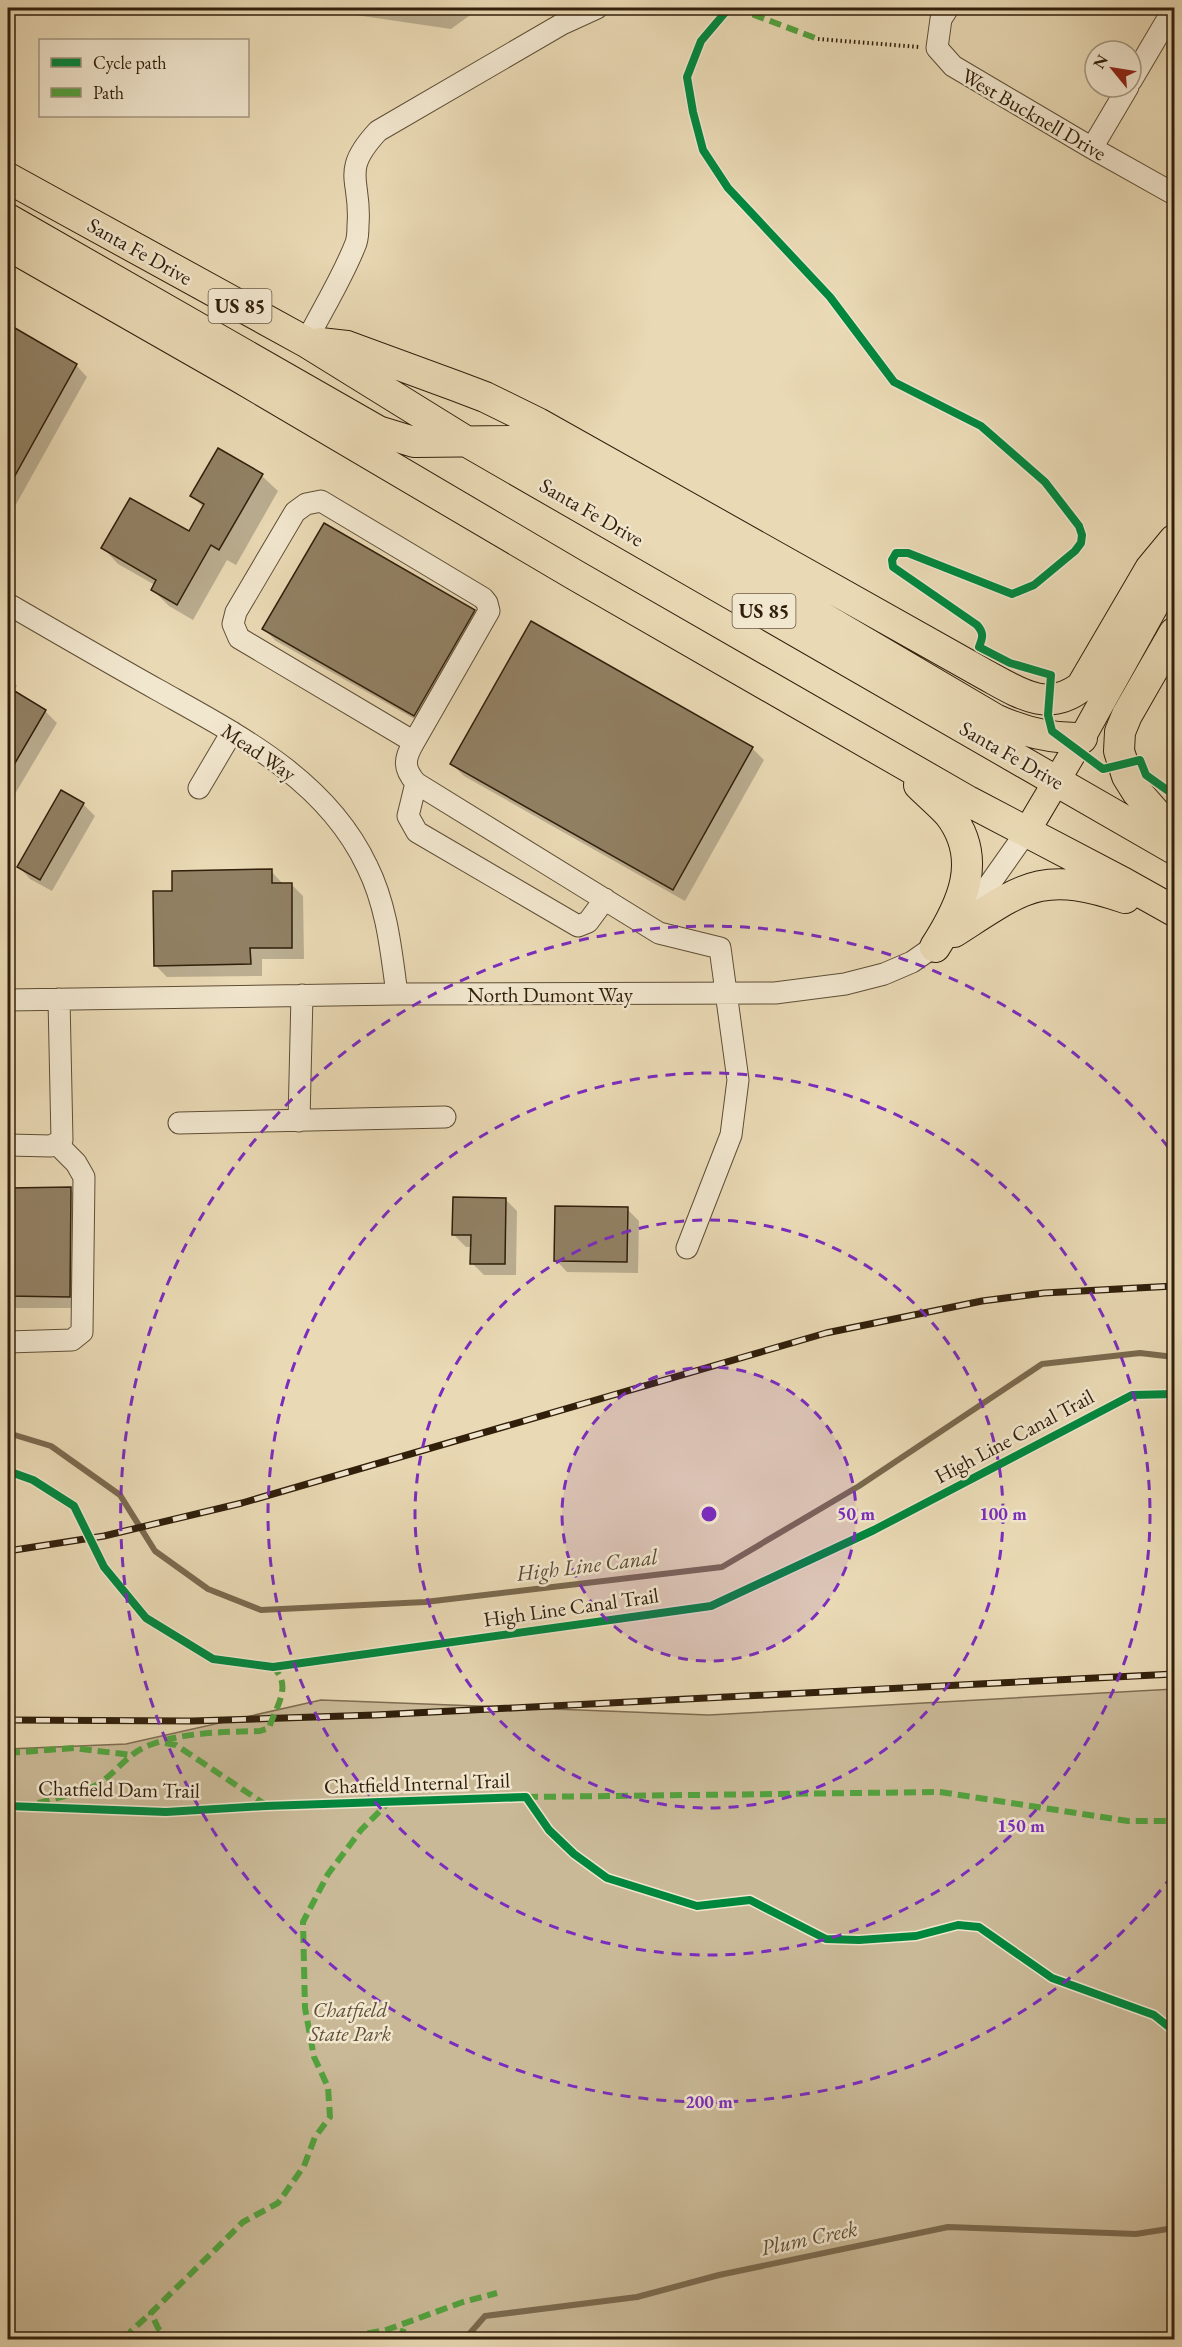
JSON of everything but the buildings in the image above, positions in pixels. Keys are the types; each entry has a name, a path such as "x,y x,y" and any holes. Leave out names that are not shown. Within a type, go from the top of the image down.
{"highway":[{"name":"Santa Fe Drive","path":"8,178 306,342 469,443 1174,849"},
{"path":"8,219 378,431 414,442 514,441 528,444 994,719 1015,728 1066,739 1082,738"},
{"name":"US 85","path":"8,244 566,570 968,801 1027,831 1174,913"},
{"path":"306,342 347,346 485,397 528,417 976,670 1029,697 1044,700 1060,699 1069,696 1081,687 1150,569 1174,540"},
{"path":"1174,633 1127,715 1120,732 1119,751 1126,776 1174,834"},
{"path":"882,750 949,814 966,850 968,871 965,890 944,940"},
{"path":"944,940 1010,896 1039,885 1059,883 1101,889 1174,913"}],"main road":[{"path":"1027,831 1082,738 1174,572"}],"street":[{"path":"306,342 357,241 359,215 354,183 355,164 363,147 378,131 562,24 597,8"},
{"path":"937,48 941,19 948,8"},
{"path":"1143,61 1174,8"},
{"name":"West Bucknell Drive","path":"937,48 953,66 1174,194"},
{"path":"1092,148 1121,99"},
{"path":"414,742 239,638 233,624 236,612 295,512 306,504 321,501 483,598 487,603 489,611 414,742 407,754 407,772 416,783 659,933 720,948 738,1080 731,1135 687,1248"},
{"name":"Mead Way","path":"8,604 232,732 293,774 314,792 338,818 352,839 375,884 384,911 397,994"},
{"path":"199,788 232,732"},
{"path":"416,783 408,816 417,832 578,926 588,922 605,899"},
{"name":"North Dumont Way","path":"8,1000 397,994 775,993 845,984 884,974 912,962 944,940 976,907 1027,831"},
{"path":"299,1121 302,995"},
{"path":"8,1145 51,1146 62,1140 59,999"},
{"path":"179,1123 445,1117"},
{"path":"8,1342 72,1340 82,1332 84,1178 76,1163 57,1144"}],"path":[{"path":"818,39 937,48"},
{"path":"979,647 983,637 982,630 893,567 892,560 896,553 908,553 1012,594"}],"green space":[{"name":"Chatfield State Park","path":"1174,1689 1174,2339 8,2339 8,1749 126,1744 321,1700 709,1715"}],"waterway":[{"name":"High Line Canal","path":"8,1433 51,1446 120,1495 155,1551 208,1589 261,1610 425,1602 722,1567 859,1486 1042,1364 1140,1353 1174,1357"},
{"name":"Plum Creek","path":"464,2340 485,2316 637,2297 719,2275 948,2227 1136,2234 1174,2228"}],"railway":[{"path":"8,1551 104,1536 242,1503 826,1333 982,1301 1044,1293 1174,1286"},
{"path":"8,1720 192,1721 375,1715 1174,1674"}],"marked path":[{"path":"736,8 818,39"},
{"path":"38,1803 94,1787 140,1749 161,1741 189,1735 260,1731 269,1728 279,1704 282,1689 282,1681 273,1667"},
{"path":"165,1743 176,1745 266,1805"},
{"path":"8,1753 74,1748 131,1755"},
{"path":"526,1797 940,1792 1128,1821 1174,1821"},
{"path":"174,2340 168,2339 158,2328 151,2313 243,2222 278,2203 304,2166 315,2137 330,2117 328,2087 314,2057 305,2008 303,1922 328,1874 361,1830 390,1801"},
{"path":"332,2340 386,2330 463,2302 497,2293"},
{"path":"126,2340 131,2331 151,2313"},
{"path":"400,2340 405,2324"}],"cycle path":[{"path":"729,8 701,41 687,77 703,150 728,188 830,297 894,382 981,426 1045,482 1079,526 1082,535 1081,543 1075,551 1034,585 1012,594 908,553 896,553 892,560 893,567 977,625 982,635 979,647 1010,663 1051,675 1048,715 1052,731 1103,769 1140,760 1146,775 1174,795"},
{"name":"High Line Canal Trail","path":"8,1471 33,1480 74,1506 104,1567 146,1618 213,1659 273,1667 711,1606 874,1530 1132,1395 1174,1394"},
{"name":"Chatfield Internal Trail","path":"8,1806 166,1812 266,1806 526,1797 549,1830 574,1854 607,1878 697,1906 750,1900 826,1939 859,1940 916,1936 958,1925 979,1927 1052,1978 1154,2015 1174,2031"}]}
